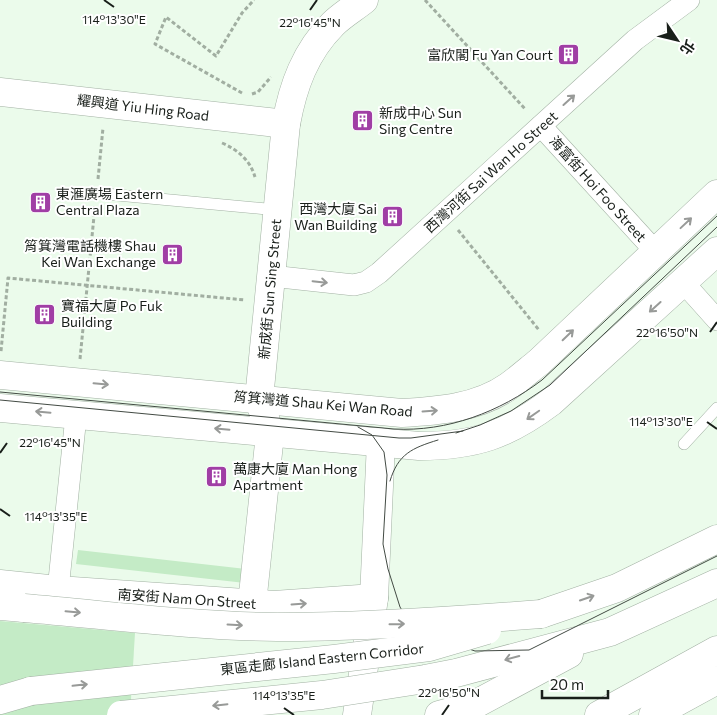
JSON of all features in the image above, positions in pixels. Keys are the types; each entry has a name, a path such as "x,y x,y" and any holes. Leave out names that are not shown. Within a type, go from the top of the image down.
{"main road":[{"name":"新成街 Sun Sing Street","path":"252,604 270,434 259,399 271,276 267,209 292,94 298,77 317,42 334,22 364,0"},
{"name":"耀興道 Yiu Hing Road","path":"0,92 286,124"},
{"name":"筲箕灣道 Shau Kei Wan Road","path":"0,375 402,413 438,411 485,399 508,387 540,362 717,194"},
{"path":"0,408 270,434 419,446 466,443 508,430 551,402 717,251"},
{"path":"357,715 374,598 381,442"},
{"name":"東區走廊 Island Eastern Corridor","path":"0,700 31,691 429,647 541,614 617,588 717,539"},
{"path":"439,715 472,706 610,632 717,583"},
{"name":"南安街 Nam On Street","path":"0,584 58,590 274,605 374,598"},
{"path":"12,607 205,624 278,627 421,624 541,614"},
{"path":"121,715 322,695 425,679 610,632"},
{"path":"599,715 717,650"},
{"path":"306,715 351,705 425,679"},
{"path":"653,715 717,680"},
{"path":"0,693 31,691"}],"street":[{"name":"西灣河街 Sai Wan Ho Street","path":"271,276 354,285 366,282 379,273 537,121 635,40 689,0"},
{"name":"海富街 Hoi Foo Street","path":"537,121 655,251"},
{"path":"682,282 717,320"},
{"path":"58,590 76,416"}],"lane":[{"path":"100,193 267,209"},
{"path":"684,444 717,408"}],"path":[{"path":"239,91 155,44 166,17 216,56 242,13 254,0"},
{"path":"425,0 537,121"},
{"path":"80,367 100,193 103,128"},
{"path":"221,143 234,148 245,158 253,170 258,193 267,209"},
{"path":"458,229 541,332"},
{"path":"0,357 8,278 250,301"}],"green space":[{"path":"78,550 246,569 245,583 76,564"},
{"path":"0,621 135,633 130,715 0,715"}],"tram line":[{"path":"0,392 394,429 434,427 453,423 472,418 509,402 542,380 717,216"},
{"path":"456,433 511,411 550,385 717,227"},
{"path":"0,400 399,438 463,431"},
{"path":"358,427 372,435 384,452 387,475 383,544 388,569 400,607 414,630 475,651 529,650 717,556"},
{"path":"390,481 397,464 407,453 438,440"}],"place":[{"name":"富欣閣 Fu Yan Court","path":"569,55"},
{"name":"新成中心 Sun Sing Centre","path":"363,121"},
{"name":"東滙廣場 Eastern Central Plaza","path":"40,202"},
{"name":"西灣大廈 Sai Wan Building","path":"393,217"},
{"name":"筲箕灣電話機樓 Shau Kei Wan Exchange","path":"172,254"},
{"name":"寶福大廈 Po Fuk Building","path":"45,314"},
{"name":"萬康大廈 Man Hong Apartment","path":"217,477"}]}
